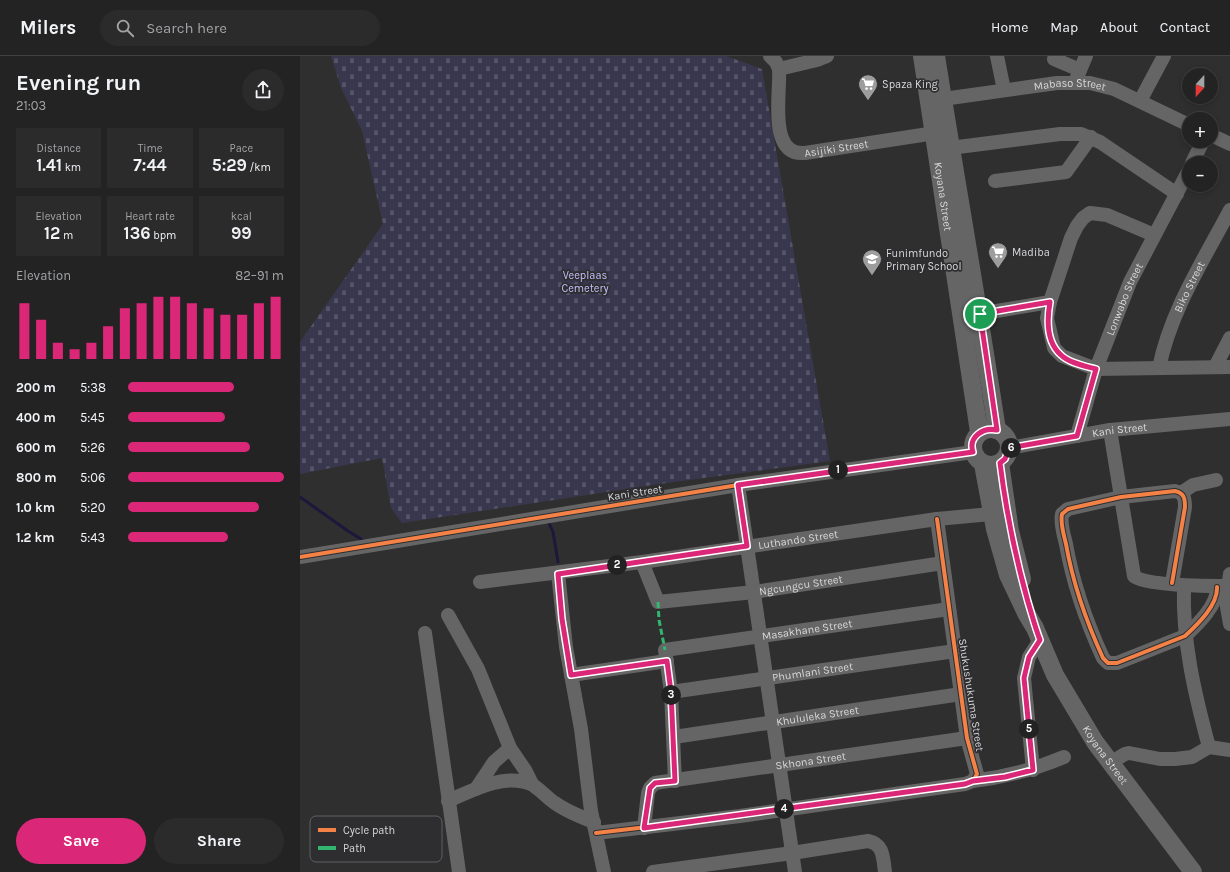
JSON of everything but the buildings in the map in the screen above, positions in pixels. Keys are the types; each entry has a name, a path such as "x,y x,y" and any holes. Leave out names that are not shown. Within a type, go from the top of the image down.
{"main road":[{"name":"Koyana Street","path":"922,56 979,432"},
{"name":"Koyana Street","path":"936,56 950,148 980,314 997,430"},
{"path":"985,430 997,430 1006,437 1005,456 989,466 978,458 973,443 979,432 985,430"},
{"name":"Koyana Street","path":"1005,456 1010,531 1037,634"},
{"name":"Koyana Street","path":"978,458 1008,575 1067,697 1110,763 1192,870"}],"street":[{"path":"776,61 817,60 827,56"},
{"path":"997,56 1004,90"},
{"path":"1054,57 1077,76 1086,56"},
{"path":"1140,101 1164,56"},
{"path":"1054,57 1057,83"},
{"name":"Asijiki Street","path":"776,61 779,132 784,144 793,152 805,152 935,134"},
{"name":"Mabaso Street","path":"943,99 1057,83 1077,76 1140,101 1182,122"},
{"path":"950,148 1072,133 1090,137 1177,194"},
{"path":"995,181 1066,172 1090,137"},
{"path":"1218,138 1230,144"},
{"name":"Lonwabo Street","path":"1077,436 1096,369 1130,282 1182,184"},
{"name":"Biko Street","path":"1159,368 1162,349 1175,315 1230,210"},
{"path":"1154,235 1107,215 1090,214 1083,218 1076,226 1071,238 1050,302 1047,318 1054,348 1062,356 1096,369 1230,367"},
{"path":"980,314 1050,302"},
{"path":"1215,367 1230,338"},
{"name":"Kani Street","path":"1005,456 1077,436 1110,430 1230,419"},
{"path":"1110,430 1134,576 1142,580 1178,585 1226,583"},
{"name":"Kani Street","path":"300,557 738,485 978,458"},
{"path":"1216,480 1193,485 1181,493 1175,492 1121,497 1068,509 1062,514 1061,518 1081,609 1105,661 1113,664 1185,636 1194,629 1226,583"},
{"path":"738,485 795,872"},
{"path":"1181,493 1184,496 1185,507 1178,585 1183,610 1185,636 1194,692 1209,747"},
{"name":"Luthando Street","path":"480,582 558,574 937,519 992,514"},
{"name":"Shukushukuma Street","path":"937,519 967,738 977,774 973,781"},
{"name":"Ngcungcu Street","path":"642,562 658,602 754,592 943,563"},
{"path":"558,574 562,619 581,729 595,828 604,872"},
{"path":"1226,583 1226,607 1230,624"},
{"name":"Masakhane Street","path":"571,675 760,637 949,609"},
{"path":"448,615 478,669 510,748 526,770 532,784"},
{"path":"425,633 459,872"},
{"path":"1033,770 1024,678 1037,634"},
{"name":"Phumlani Street","path":"671,692 955,651"},
{"path":"666,656 671,692 675,781"},
{"name":"Khululeka Street","path":"674,737 961,694"},
{"name":"Skhona Street","path":"644,828 648,793 650,788 655,783 967,738"},
{"path":"1110,763 1125,754 1175,760 1192,756 1209,747 1230,750"},
{"path":"476,789 494,762 510,748"},
{"path":"448,800 502,781 516,781 532,784 557,804 595,828 644,828 965,784 973,781 1005,777 1033,770 1064,757"},
{"path":"653,872 868,841 875,842 882,850 885,872"}],"green space":[{"name":"Veeplaas Cemetery","path":"331,56 726,56 762,69 830,461 659,484 402,523 391,508 382,458 300,474 300,342 383,224 362,131 341,88"}],"waterway":[{"path":"300,497 364,541"},
{"path":"548,521 553,532 558,562"}],"marked path":[{"path":"658,602 659,620 665,650"}],"cycle path":[{"path":"300,557 738,485 973,452"},
{"path":"1172,583 1185,507 1184,499 1180,493 1175,491 1121,497 1068,509 1062,514 1062,529 1076,588 1097,644 1103,658 1108,663 1117,663 1185,636 1201,620 1211,607 1217,587"},
{"path":"596,833 740,816 965,784 973,781 977,774 967,738 937,519"}],"place":[{"name":"Spaza King","path":"868,101"},
{"name":"Madiba","path":"998,269"},
{"name":"Funimfundo Primary School","path":"872,276"}],"route":[{"path":"1050,302 1047,318 1054,348 1062,356 1096,369 1086,399 1077,436 1009,448 1005,459 1000,463 1010,531 1035,628 1040,640 1032,650 1029,657 1024,678 1033,770 1005,777 973,781 965,784 644,828 648,793 650,788 655,783 675,781 671,692 667,661 571,675 562,619 558,574 747,546 738,485 843,469 973,452 973,443 979,432 991,429 997,430 980,314 1050,302"}]}
